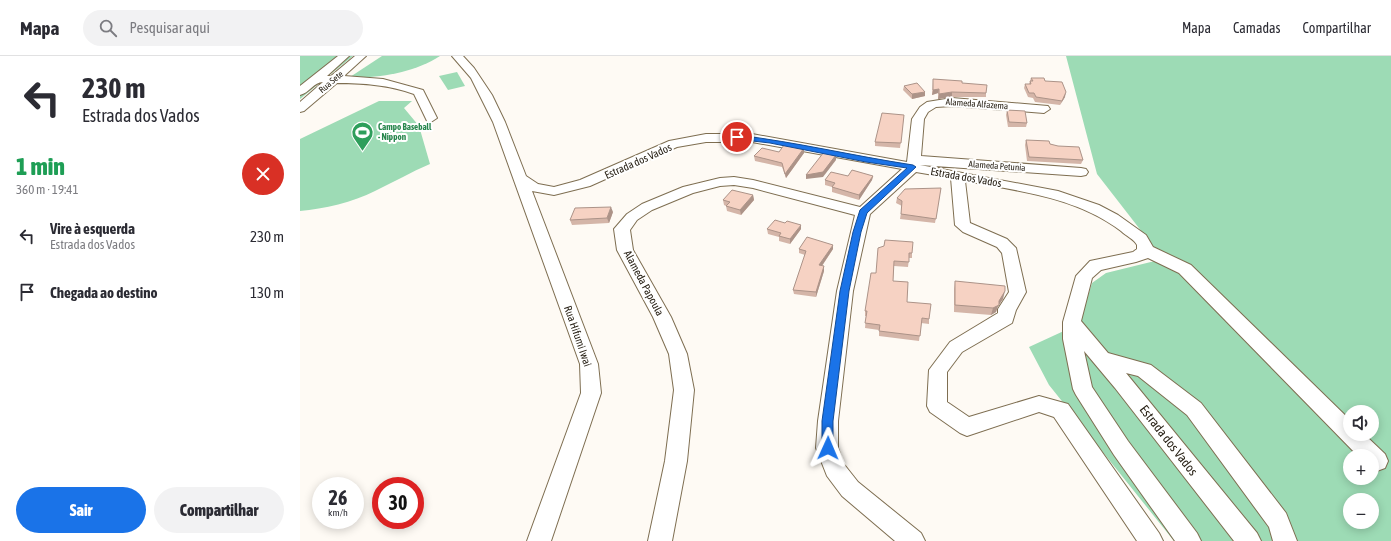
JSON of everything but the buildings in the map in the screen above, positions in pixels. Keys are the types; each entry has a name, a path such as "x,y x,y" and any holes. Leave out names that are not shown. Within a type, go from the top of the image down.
{"street":[{"path":"300,92 344,56"},
{"name":"Rua Sete","path":"300,108 361,56"},
{"name":"Rua Hifumi Iwai","path":"457,56 472,73 485,92 520,178 589,364 591,393 539,541"},
{"path":"316,79 335,79 406,86 419,92 430,118"},
{"name":"Alameda Alfazema","path":"913,164 918,118 921,111 931,104 952,102 1044,109"},
{"name":"Estrada dos Vados","path":"520,178 543,190 554,191 570,188 606,175 674,144 690,140 722,137 770,141 866,160 913,164 958,177 1026,188 1077,201 1094,208 1124,226 1141,239 1145,245 1145,250"},
{"path":"913,164 863,212 857,232 845,291 828,421 828,448 835,469 850,489 913,541"},
{"name":"Alameda Petunia","path":"913,164 1081,172"},
{"path":"958,177 963,225 968,229 1002,243 1010,252 1018,292 1007,310 1006,318 1001,319 998,323 956,347 938,370 937,406 967,426 1039,404 1061,410 1151,541"},
{"name":"Alameda Papoula","path":"660,541 676,461 684,390 678,354 662,317 626,250 622,229 632,217 647,207 688,190 720,182 734,181 753,184 863,212"},
{"path":"1189,541 1121,448 1083,389 1072,339 1072,322 1084,276 1090,269 1103,263 1136,257 1141,255 1145,250 1170,260 1185,269 1343,427"},
{"name":"Estrada dos Vados","path":"1072,322 1249,541"},
{"path":"1101,359 1144,370 1194,409 1278,521 1285,541"},
{"path":"1357,441 1365,449"}],"green space":[{"path":"300,56 353,56 300,99"},
{"path":"382,56 440,56 420,66 396,73 372,77 350,77"},
{"path":"1066,56 1391,56 1391,541 1174,541 1049,385 1029,347 1079,324 1092,283 1106,273 1163,259 1097,174"},
{"path":"457,72 465,86 448,90 439,76"},
{"name":"Campo Baseball - Nippon","path":"379,101 412,101 404,108 419,126 430,164 375,191 348,202 319,209 300,211 300,139"}],"place":[{"name":"Campo Baseball - Nippon","path":"363,152"}],"route":[{"path":"737,137 770,141 866,160 913,167 863,212 857,232 845,291 828,421 828,448"}]}
